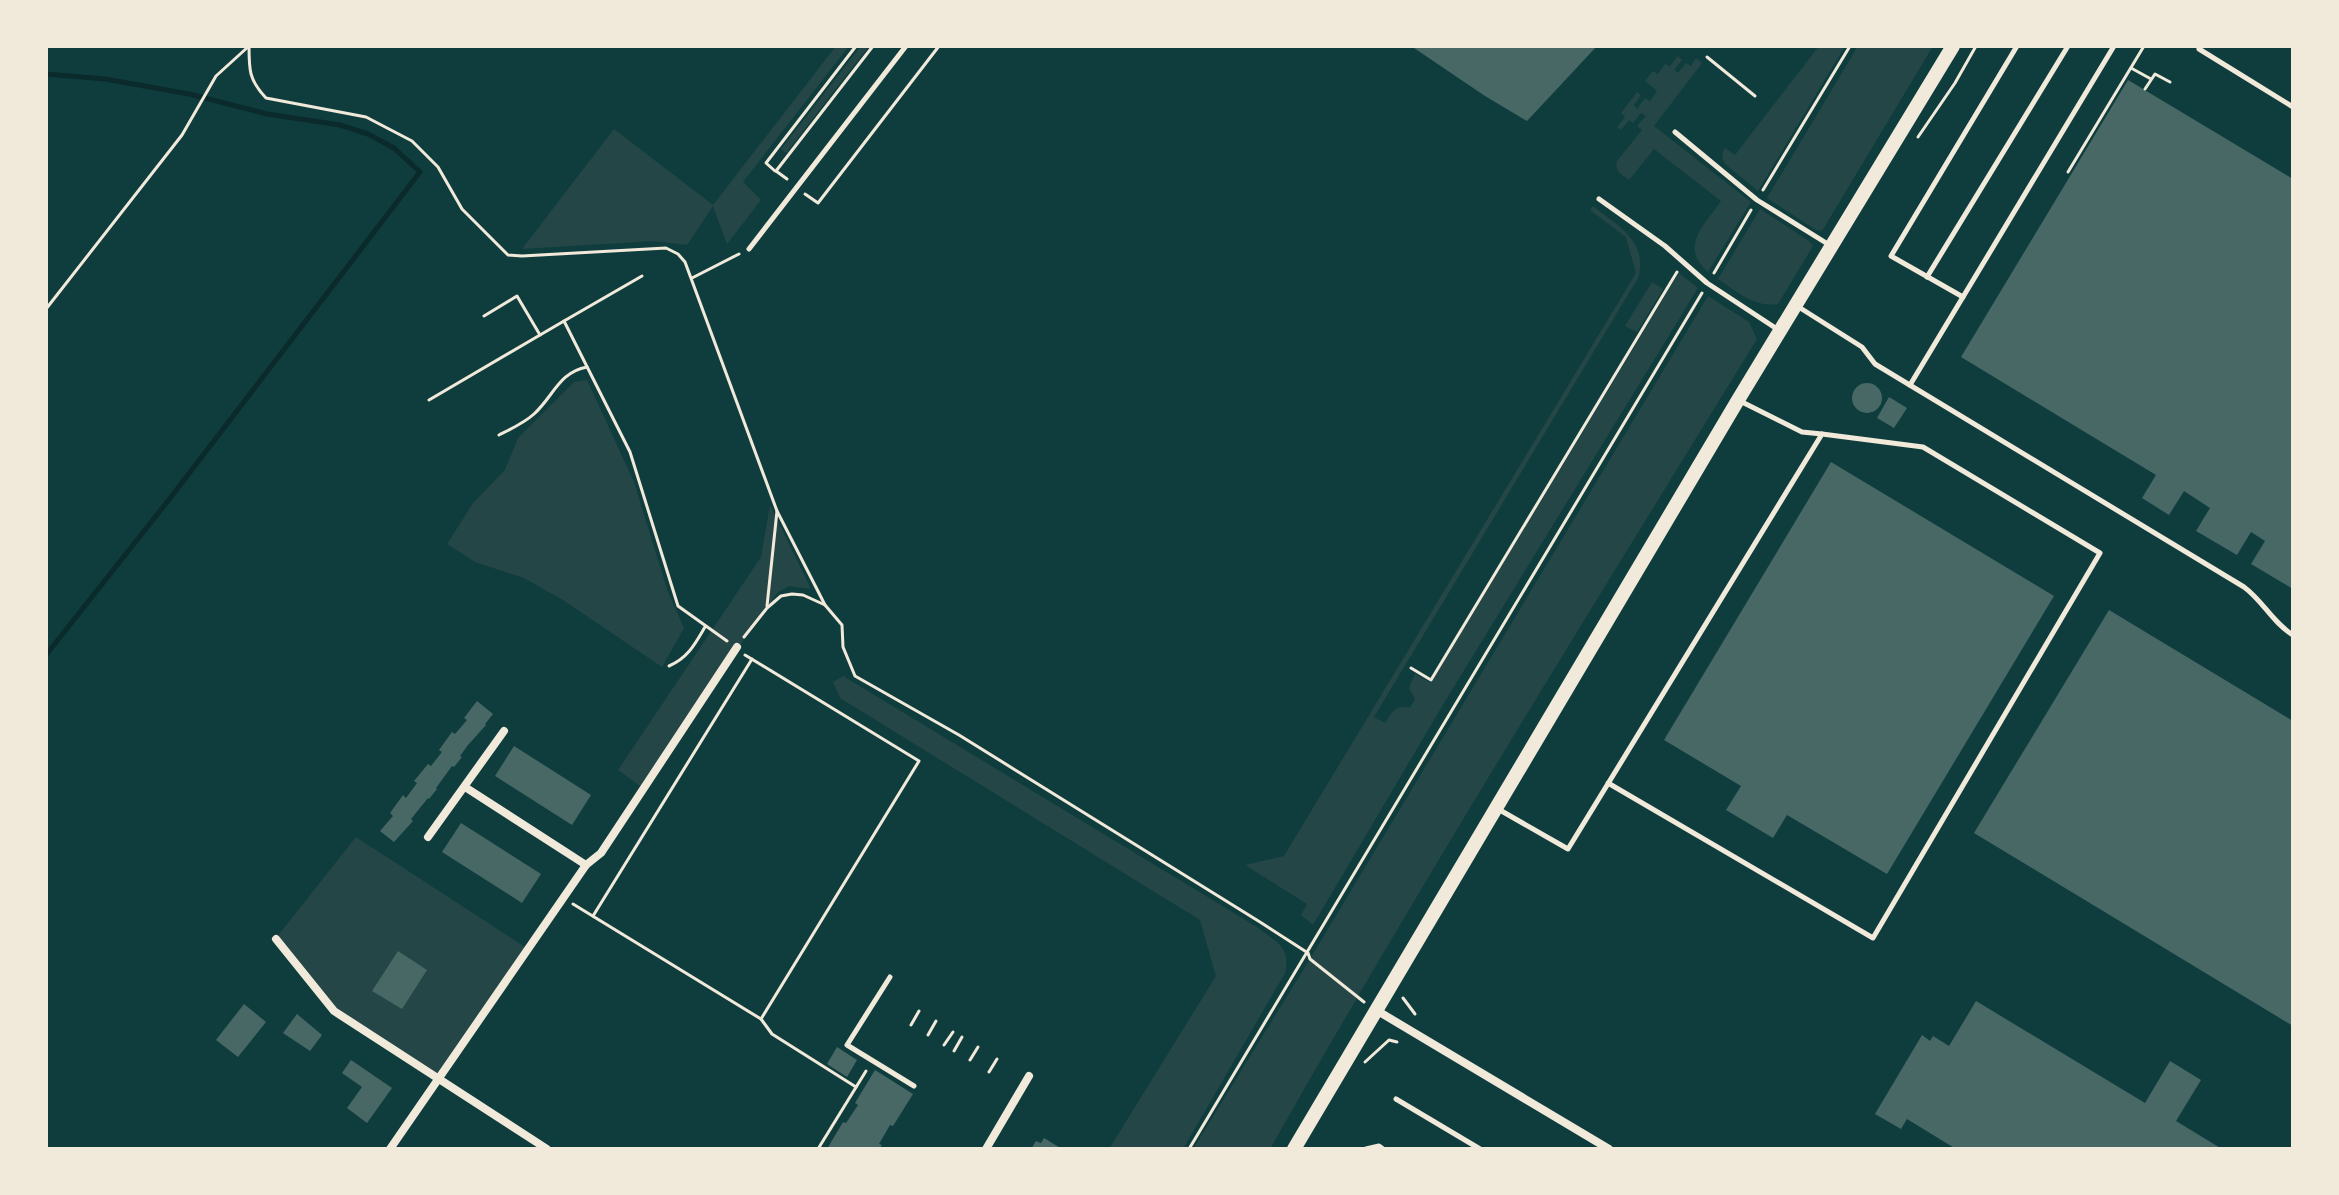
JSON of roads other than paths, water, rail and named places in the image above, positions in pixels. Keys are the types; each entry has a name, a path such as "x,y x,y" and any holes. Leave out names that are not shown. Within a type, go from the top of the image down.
{"street":[{"path":"1294,1149 1738,400 1953,46"},
{"path":"390,1149 586,865 601,853 737,647"},
{"path":"428,837 504,731"},
{"path":"465,787 586,865"},
{"path":"276,939 334,1011 547,1149"},
{"path":"1376,1010 1609,1149"},
{"path":"986,1149 1029,1076"}],"lane":[{"path":"749,249 906,46"},
{"path":"1963,297 1891,256 2017,46"},
{"path":"1927,277 2068,46"},
{"path":"1910,385 2114,46"},
{"path":"2201,46 2199,49 2293,107"},
{"path":"1675,132 1757,200 1832,247"},
{"path":"1599,199 1684,262 1707,283 1781,331"},
{"path":"1796,306 1862,347 1875,364 2244,587 2256,596 2280,626 2293,635"},
{"path":"1608,783 1873,938 2100,553 1923,447 1802,432 1738,400"},
{"path":"1497,808 1568,849 1822,434"},
{"path":"890,977 847,1045 914,1086"},
{"path":"1396,1099 1480,1149"},
{"path":"1366,1149 1379,1146 1383,1149"}],"waterway":[{"path":"46,74 105,79 189,94 267,114 340,125 368,134 394,148 420,172 46,655"}]}
